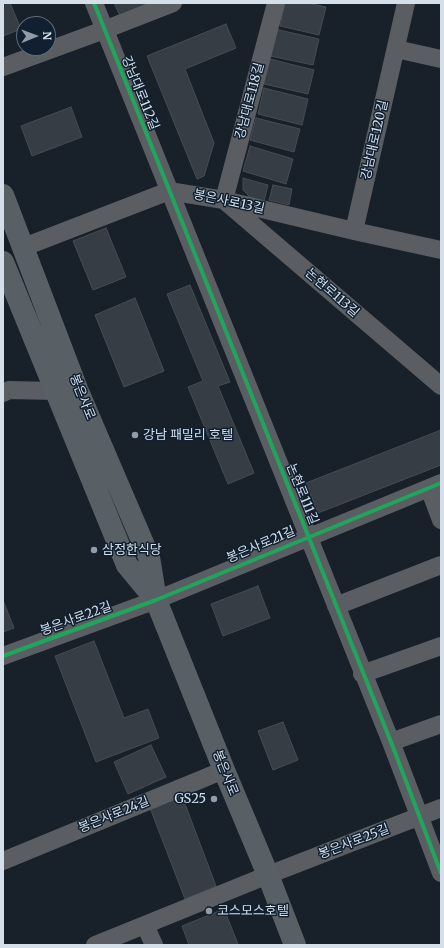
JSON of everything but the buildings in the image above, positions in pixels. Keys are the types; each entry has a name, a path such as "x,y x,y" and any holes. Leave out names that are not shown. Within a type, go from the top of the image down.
{"main road":[{"name":"봉은사로","path":"3,195 78,389 149,557 156,600 295,945"},
{"name":"봉은사로","path":"3,262 127,565 156,600"}],"street":[{"name":"강남대로112길","path":"94,3 169,191"},
{"path":"3,67 173,3"},
{"name":"강남대로118길","path":"224,200 276,3"},
{"name":"강남대로120길","path":"354,231 406,3"},
{"path":"396,49 441,59"},
{"path":"24,247 169,191"},
{"name":"봉은사로13길","path":"169,191 224,200 441,250"},
{"name":"논현로111길","path":"169,191 362,674 391,742 441,873"},
{"name":"논현로113길","path":"224,200 441,386"},
{"path":"5,390 55,391"},
{"path":"435,485 441,520"},
{"name":"봉은사로21길","path":"156,600 435,485"},
{"path":"336,606 441,565"},
{"name":"봉은사로22길","path":"3,656 156,600"},
{"path":"362,674 441,646"},
{"path":"391,742 441,724"},
{"name":"봉은사로24길","path":"3,861 224,770"},
{"name":"봉은사로25길","path":"95,945 268,875 441,808"},
{"path":"145,925 154,945"}],"cycle path":[{"path":"94,3 391,742 441,873"},
{"path":"3,656 156,600 441,483"}],"place":[{"name":"강남 패밀리 호텔","path":"135,435"},
{"name":"삼정한식당","path":"94,550"},
{"name":"GS25","path":"214,799"},
{"name":"코스모스호텔","path":"209,911"}]}
